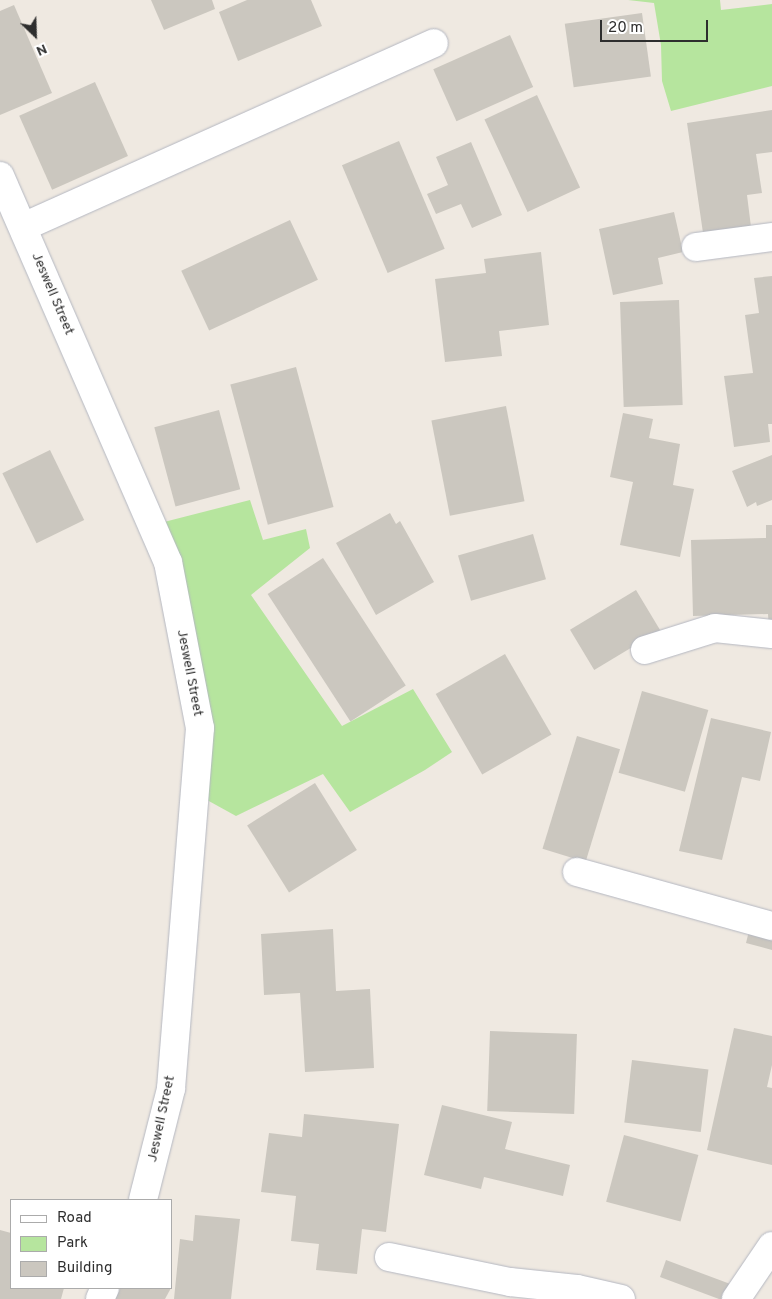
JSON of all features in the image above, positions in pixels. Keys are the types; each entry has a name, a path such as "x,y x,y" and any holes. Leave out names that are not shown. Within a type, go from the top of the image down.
{"street":[{"path":"23,227 434,43"},
{"name":"Jeswell Street","path":"0,176 168,562 200,728 171,1089 143,1199"},
{"path":"696,247 772,237"},
{"path":"645,650 715,628 772,634"},
{"path":"577,872 772,926"},
{"path":"736,1299 772,1246"},
{"path":"389,1256 510,1282 577,1289 621,1299"}],"green space":[{"path":"628,0 720,0 721,10 772,4 772,86 671,111 662,81 661,45 654,3"},
{"path":"250,500 263,540 306,529 310,548 251,595 342,726 413,689 452,752 425,770 350,812 323,774 236,816 207,800 164,522"}],"building":[{"path":"151,0 212,0 215,9 164,30"},
{"path":"247,0 311,0 322,26 238,61 219,12"},
{"path":"14,5 52,93 0,115 0,11"},
{"path":"642,13 651,76 574,87 565,24"},
{"path":"510,35 533,87 456,121 433,69"},
{"path":"95,82 128,156 52,190 19,116"},
{"path":"537,95 580,187 528,212 484,120"},
{"path":"772,110 772,152 756,154 762,193 747,195 751,227 703,233 687,123"},
{"path":"399,141 445,249 388,273 342,165"},
{"path":"471,142 502,215 472,228 461,204 436,214 427,194 448,185 436,157"},
{"path":"674,212 683,252 658,258 663,284 613,295 599,229"},
{"path":"290,220 318,280 209,331 181,271"},
{"path":"541,252 549,325 499,331 502,356 445,362 435,279 486,273 484,259"},
{"path":"772,276 772,424 768,424 770,442 734,447 724,376 753,373 745,315 759,313 754,278"},
{"path":"679,300 683,405 624,407 620,302"},
{"path":"296,367 334,507 268,525 230,385"},
{"path":"506,406 525,501 450,516 431,421"},
{"path":"219,410 240,489 176,507 154,427"},
{"path":"623,413 653,419 649,438 680,444 673,485 694,489 680,557 620,545 633,482 610,477"},
{"path":"50,450 84,520 37,543 2,473"},
{"path":"772,455 772,500 757,506 756,502 747,507 732,471"},
{"path":"390,513 396,524 400,521 434,582 376,615 336,543"},
{"path":"766,525 772,525 772,630 769,631 768,614 693,616 691,540 766,538"},
{"path":"533,534 546,579 471,601 458,555"},
{"path":"323,558 406,685 350,721 268,594"},
{"path":"636,590 660,630 594,670 570,630"},
{"path":"505,654 552,735 482,775 436,694"},
{"path":"642,691 708,710 685,792 619,773"},
{"path":"711,718 771,732 760,781 742,777 722,860 679,851"},
{"path":"577,736 620,749 586,862 543,849"},
{"path":"315,783 357,850 289,892 247,825"},
{"path":"333,929 336,991 370,989 374,1068 305,1072 300,993 264,995 261,934"},
{"path":"749,931 772,938 772,950 746,943"},
{"path":"734,1028 772,1036 772,1065 767,1087 772,1088 772,1165 707,1150"},
{"path":"490,1031 577,1034 574,1114 487,1111"},
{"path":"632,1060 708,1069 701,1132 624,1123"},
{"path":"442,1105 512,1122 505,1149 570,1165 563,1196 484,1177 481,1189 424,1175"},
{"path":"304,1114 399,1124 386,1232 362,1229 357,1274 316,1270 319,1244 291,1241 296,1196 261,1192 269,1133 302,1137"},
{"path":"624,1135 698,1155 681,1222 606,1202"},
{"path":"195,1215 240,1219 231,1299 174,1299 180,1239 193,1241"},
{"path":"0,1230 10,1233 10,1289 64,1289 61,1299 0,1299"},
{"path":"666,1260 733,1285 728,1299 719,1299 660,1277"},
{"path":"109,1289 170,1289 165,1299 104,1299"}]}
